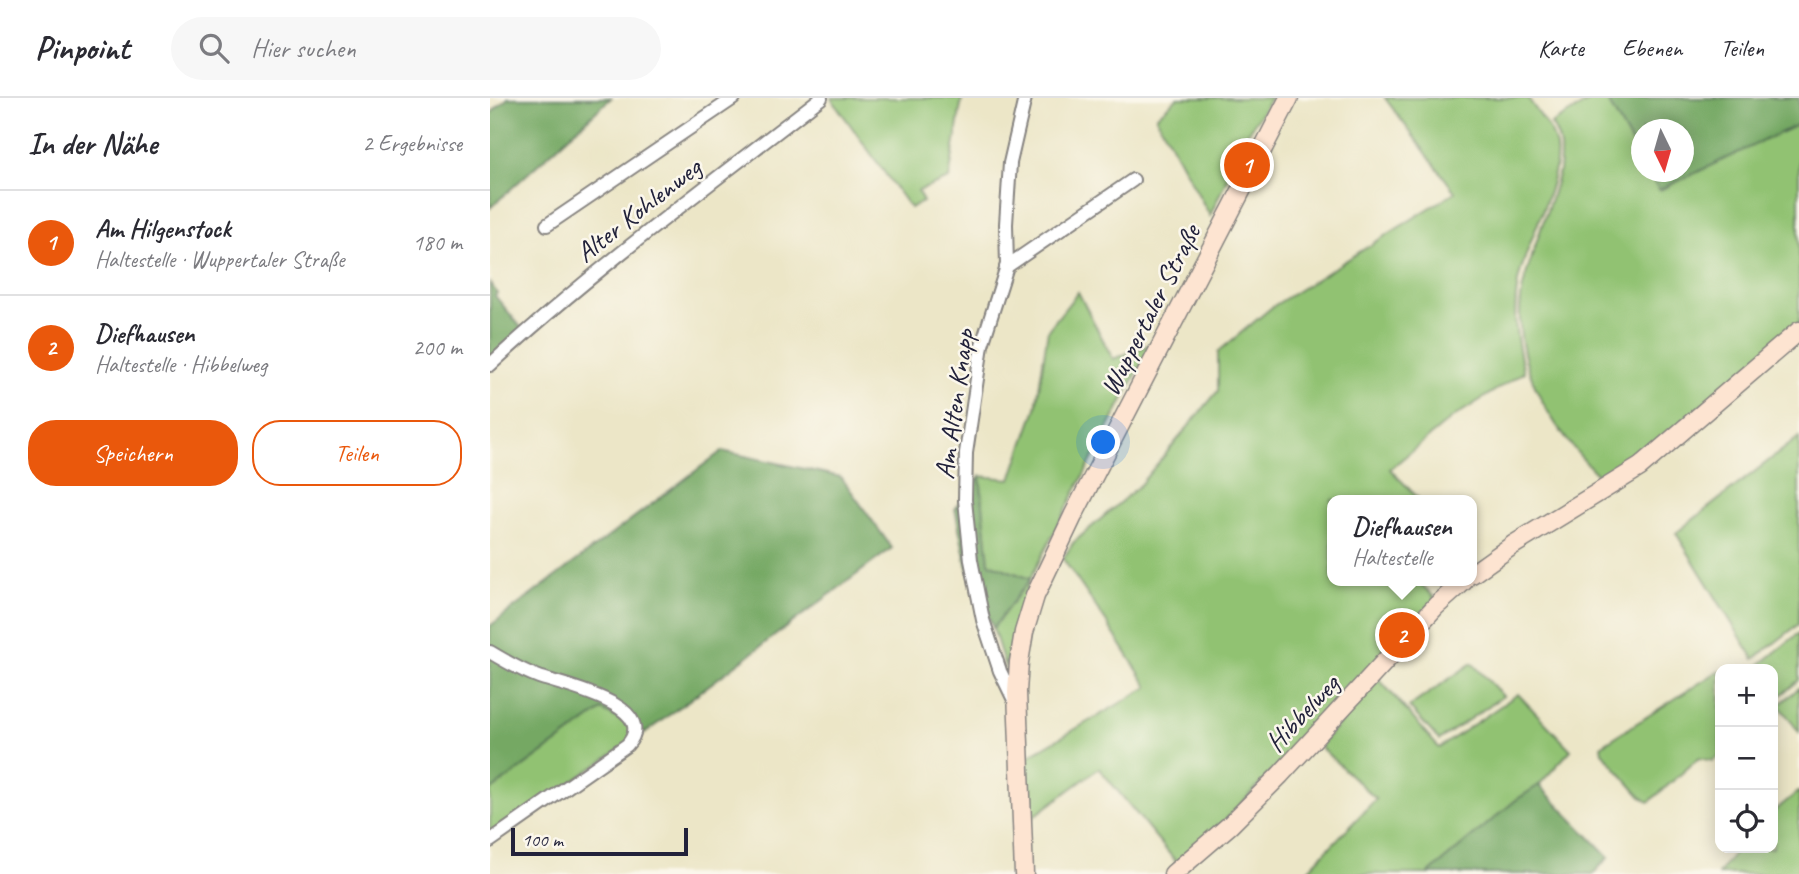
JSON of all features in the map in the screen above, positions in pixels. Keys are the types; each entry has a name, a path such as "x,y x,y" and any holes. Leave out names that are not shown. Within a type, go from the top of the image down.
{"main road":[{"name":"Wuppertaler Straße","path":"1024,874 1017,709 1018,662 1035,596 1073,516 1289,98"},
{"path":"1477,570 1513,545 1640,467 1799,331"},
{"name":"Hibbelweg","path":"1172,874 1230,825 1280,775 1436,606 1458,586"}],"street":[{"name":"Alter Kohlenweg","path":"547,225 734,98"},
{"name":"Alter Kohlenweg","path":"490,365 627,248 821,98"},
{"name":"Am Alten Knapp","path":"1017,709 1000,671 983,620 971,560 965,500 966,453 982,345 1006,267 1010,163 1026,98"},
{"path":"1006,267 1133,180"},
{"path":"490,652 536,676 601,697 626,712 633,720 635,730 627,745 490,841"}],"green space":[{"path":"508,98 611,98 490,208 490,114"},
{"path":"831,98 962,98 949,179 918,191 923,202 910,208"},
{"path":"1177,98 1271,98 1247,134 1210,216 1156,117"},
{"path":"1385,98 1528,98 1552,134 1556,153 1550,189 1518,282 1516,327 1524,372 1452,418 1390,469 1415,495 1327,495 1327,586 1423,586 1436,599 1224,822 1177,863 1099,768 1029,820 1027,757 1148,687 1063,559 1073,543 1139,486 1218,391 1218,352 1272,307 1455,192"},
{"path":"1595,98 1606,98 1631,142 1631,182 1655,182 1660,190 1677,182 1694,182 1694,174 1799,123 1799,323 1649,451 1603,480 1549,414 1526,363 1521,335 1520,307 1525,279 1559,171 1560,146 1551,124"},
{"path":"1606,98 1799,98 1799,124 1694,174 1694,119 1631,119 1631,142"},
{"path":"1654,182 1676,182 1659,190"},
{"path":"490,283 497,293 495,296 524,331 490,360"},
{"path":"1078,292 1113,359 1152,344 1030,579 989,563 980,476 1011,479 1036,408 1048,330"},
{"path":"1799,437 1799,624 1754,659 1676,533"},
{"path":"722,451 841,477 892,548 645,733 602,710 490,791 490,626"},
{"path":"980,476 989,563 1030,579 993,628 967,567 955,508"},
{"path":"1030,579 1005,667 993,628"},
{"path":"1799,633 1799,680 1779,697 1778,664 1760,664"},
{"path":"1472,663 1503,696 1439,740 1409,707"},
{"path":"1715,673 1715,759 1699,758 1649,802 1641,797 1602,752 1601,746"},
{"path":"1379,679 1439,748 1518,694 1571,750 1539,785 1516,800 1428,874 1304,874 1376,799 1319,746"},
{"path":"1799,688 1799,732 1779,705"},
{"path":"602,710 634,727 629,743 490,838 490,791"},
{"path":"1539,785 1609,857 1593,874 1428,874 1516,800"},
{"path":"1799,791 1799,874 1718,874 1734,853 1778,853 1778,808"}],"place":[{"name":"Am Hilgenstock","path":"1247,165"},
{"name":"Diefhausen","path":"1402,635"}]}
